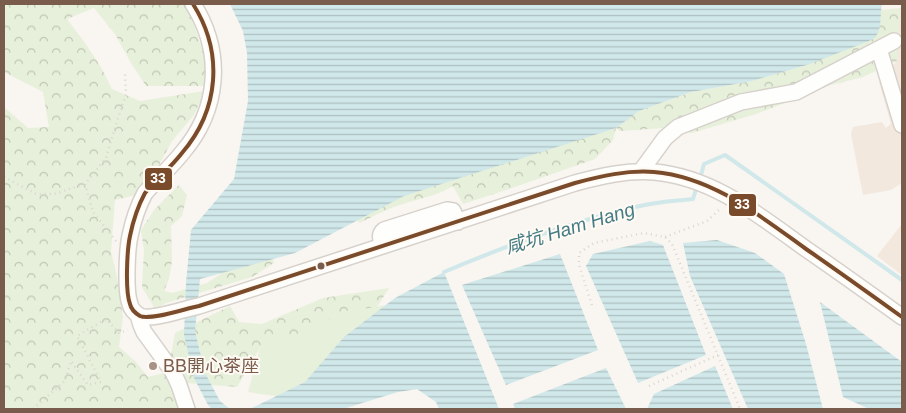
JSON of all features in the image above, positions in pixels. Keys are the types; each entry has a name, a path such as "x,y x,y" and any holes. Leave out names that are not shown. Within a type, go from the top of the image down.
{"street":[{"path":"187,409 173,372 148,338 140,320 132,309 129,301 128,257 132,229 142,199 150,186 191,142 204,121 210,102 214,73 211,47 199,13 193,4"},
{"path":"641,171 665,138 678,127 741,102 796,92 894,41"},
{"path":"879,49 902,125"},
{"path":"140,320 199,306 593,178 641,171 673,175 718,190 763,218 902,317"}],"path":[{"path":"4,176 36,194 54,194 85,184 106,158 126,94 125,74"},
{"path":"85,184 93,212 128,257"},
{"path":"592,305 579,265 579,253 594,243 644,233 665,237 707,221 721,208 721,197 718,190"},
{"path":"665,237 672,244 740,409"},
{"path":"33,409 65,381 71,361 88,385 101,382 77,336 106,319 119,333 140,320"},
{"path":"649,386 718,355"}],"shaded area":[{"path":"902,4 902,183 891,190 863,195 851,134 853,127 882,122 886,128 891,124 879,82 897,61 887,36"},
{"path":"902,224 902,275 877,256"}],"green space":[{"path":"4,4 184,4 189,10 205,58 206,86 146,86 115,34 94,8 67,19 101,67 112,89 140,101 205,91 194,115 172,141 147,187 136,195 115,200 111,251 123,317 119,347 135,361 148,377 168,372 181,409 4,409 4,107 28,128 49,127 43,92 4,72"},
{"path":"900,8 897,61 863,77 831,85 756,114 692,133 665,128 620,131 616,128 639,111 691,92 751,81 810,64 880,25 881,10"},
{"path":"616,128 613,140 595,159 512,188 463,204 453,186 436,194 388,209 360,223 353,218 385,194"},
{"path":"179,185 187,195 182,216 171,226 172,261 169,279 164,291 172,293 207,283 237,263 272,255 274,263 252,277 166,303 155,309 142,287 144,250 141,230 154,210"},
{"path":"389,288 377,307 345,311 300,333 260,348 237,387 187,383 171,355 175,333 230,306 239,322 262,324 323,298"},
{"path":"402,303 296,399 248,392 260,348 345,311"}],"water":[{"path":"230,4 882,4 878,33 875,38 869,41 810,64 752,81 691,92 639,111 616,128 404,196 295,253 200,279 195,331 205,373 220,401 230,409 212,409 194,378 184,335 186,283 191,230 234,179 248,101 247,53 243,31"},
{"path":"717,240 755,253 784,274 806,344 823,409 748,409 690,276 683,243"},
{"path":"650,241 663,245 706,355 638,383 586,266 593,254"},
{"path":"560,254 598,350 506,385 462,285"},
{"path":"444,272 499,409 439,409 436,402 417,389 398,392 343,409 250,409 305,382 344,337 395,298"},
{"path":"820,302 902,362 902,409 869,409 843,397"},
{"path":"715,366 733,409 647,409 654,394"},
{"path":"606,368 626,409 515,409 513,404"}],"waterway":[{"name":"咸坑 Ham Hang","path":"700,179 704,164 725,155 902,280"},
{"name":"咸坑 Ham Hang","path":"444,272 492,252 565,226 646,205 693,199 697,186"}],"transit line":[{"name":"33","path":"193,4 210,42 213,61 213,81 210,100 204,118 194,136 178,158 145,193 134,219 128,251 127,290 131,308 140,316 160,316 199,306 575,183 614,174 654,172 676,175 716,190 735,200 902,317"}],"place":[{"name":"BB開心茶座","path":"153,366"}]}
